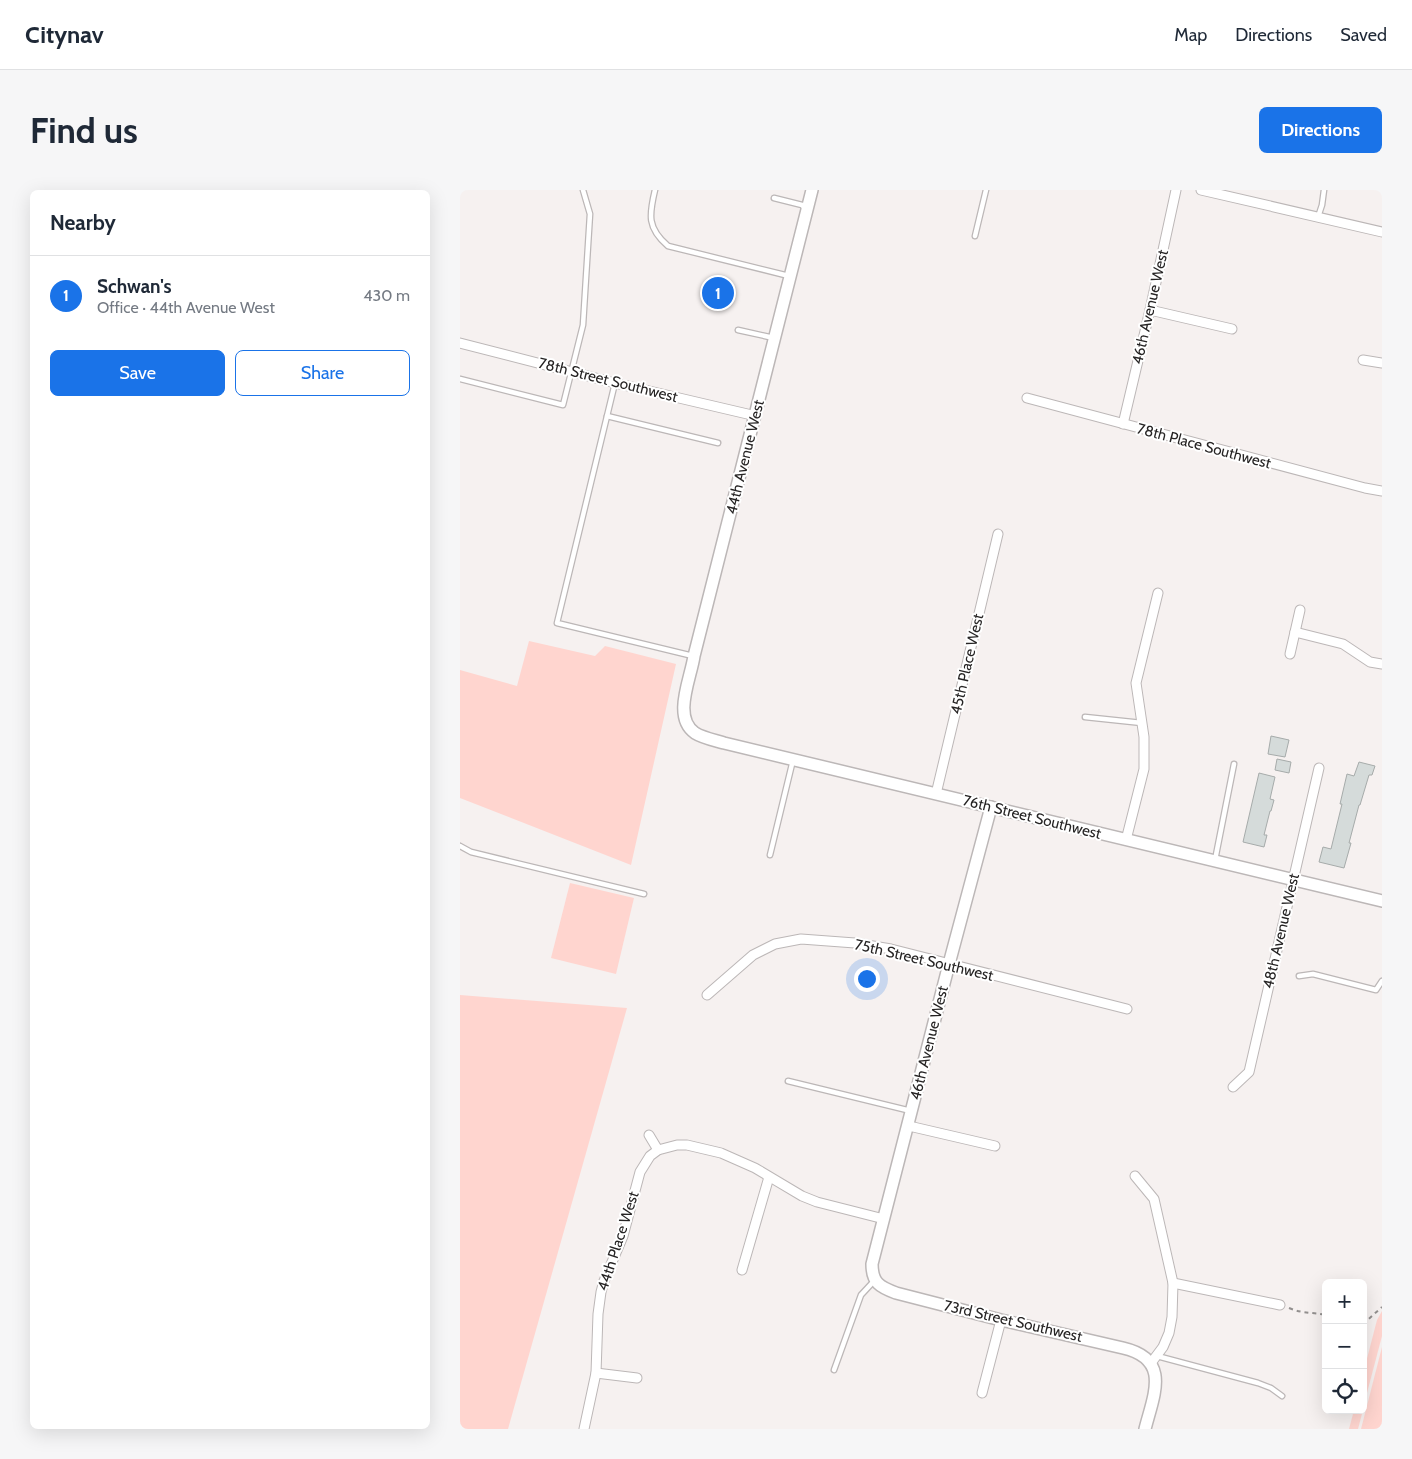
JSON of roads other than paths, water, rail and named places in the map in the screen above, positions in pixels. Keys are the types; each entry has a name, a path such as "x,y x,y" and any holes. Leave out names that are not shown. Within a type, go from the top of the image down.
{"street":[{"name":"44th Avenue West","path":"687,725 684,717 684,704 694,656 812,190"},
{"name":"46th Avenue West","path":"1123,424 1176,190"},
{"path":"1201,190 1241,194 1318,217 1382,232"},
{"path":"1150,310 1232,329"},
{"name":"78th Street Southwest","path":"460,343 615,383 756,416"},
{"path":"1363,360 1382,364"},
{"name":"78th Place Southwest","path":"1027,398 1355,486 1382,491"},
{"name":"45th Place West","path":"936,794 998,534"},
{"path":"1126,840 1144,769 1144,737 1136,683 1158,593"},
{"path":"1290,654 1300,610"},
{"path":"1295,632 1343,644 1370,662 1382,664"},
{"name":"76th Street Southwest","path":"687,725 693,732 724,744 1382,901"},
{"name":"48th Avenue West","path":"1233,1087 1249,1072 1319,768"},
{"name":"46th Avenue West","path":"875,1280 872,1264 991,807"},
{"name":"75th Street Southwest","path":"707,995 752,954 775,944 801,939 855,943 891,950 1126,1009"},
{"path":"909,1126 996,1146"},
{"path":"649,1135 658,1150 677,1144 699,1147 738,1159 802,1196 817,1202 884,1219"},
{"name":"44th Place West","path":"584,1429 596,1373 599,1307 604,1281 623,1236 640,1172 650,1156 658,1150"},
{"path":"742,1270 770,1176"},
{"path":"1136,1176 1154,1200 1173,1283 1172,1317 1169,1333 1167,1340 1154,1359 1156,1380 1145,1429"},
{"name":"73rd Street Southwest","path":"875,1280 882,1288 896,1293 1132,1350 1154,1359"},
{"path":"1173,1283 1280,1305"},
{"path":"982,1394 1002,1320"},
{"path":"596,1373 637,1378"}],"lane":[{"path":"460,379 562,405 583,325 590,214 583,190"},
{"path":"655,190 650,218 656,234 668,246 790,276"},
{"path":"976,236 986,190"},
{"path":"1318,217 1324,190"},
{"path":"774,198 802,205 807,211"},
{"path":"738,330 775,338"},
{"path":"615,383 558,623 694,656"},
{"path":"607,416 718,443"},
{"path":"1085,717 1142,723"},
{"path":"770,855 793,759"},
{"path":"1215,861 1234,764"},
{"path":"460,846 470,852 644,894"},
{"path":"1299,976 1314,974 1376,990 1382,981"},
{"path":"788,1081 912,1111"},
{"path":"834,1370 861,1296 875,1280"},
{"path":"1154,1359 1258,1383 1282,1396"}],"place":[{"name":"Schwan's","path":"718,293"}]}
